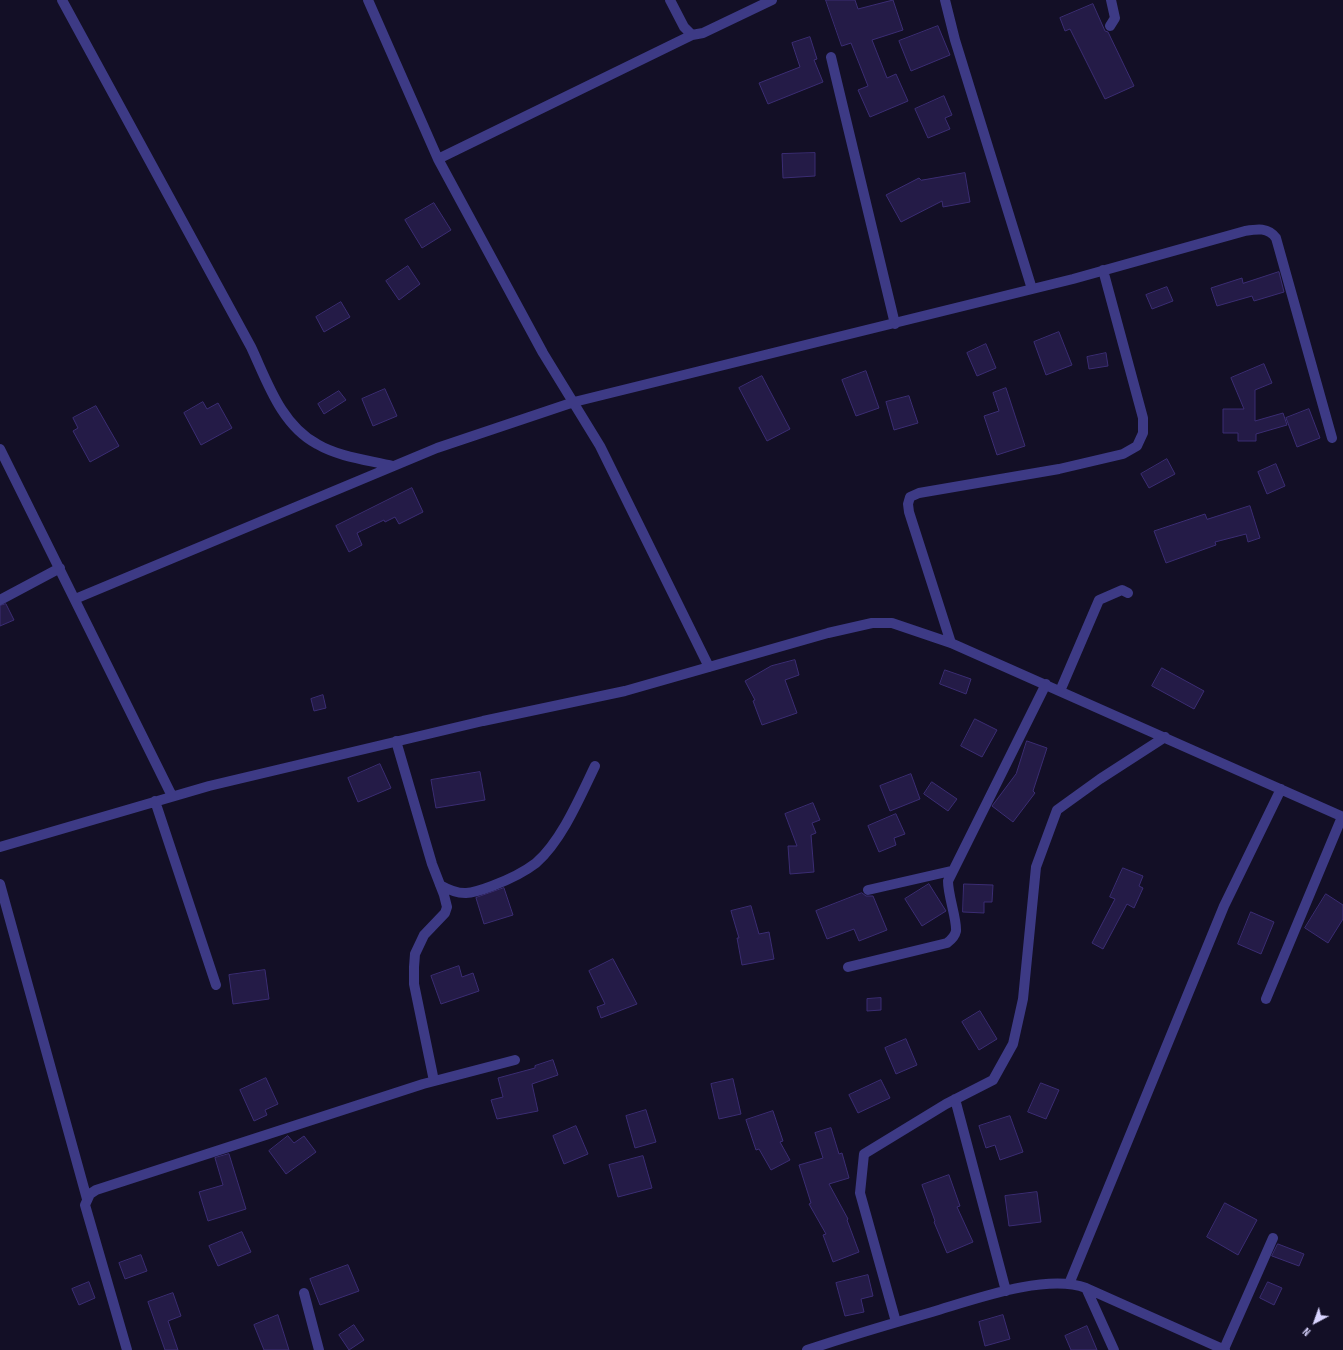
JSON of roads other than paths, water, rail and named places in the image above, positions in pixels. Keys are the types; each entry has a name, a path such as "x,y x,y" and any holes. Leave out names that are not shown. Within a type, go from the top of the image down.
{"street":[{"path":"62,0 251,346 271,390 286,417 302,434 317,445 346,455 393,466"},
{"path":"368,0 438,159 540,347 600,446 709,667"},
{"path":"670,0 684,27 692,35"},
{"path":"438,159 692,35 702,33 772,0"},
{"path":"944,0 1032,289"},
{"path":"1110,26 1115,18 1111,0"},
{"path":"831,57 895,324"},
{"path":"75,599 437,448 574,402 895,324 1032,289 1245,231 1265,230 1272,232 1278,243 1332,438"},
{"path":"951,643 909,512 908,504 910,497 919,493 1060,469 1123,454 1137,446 1143,433 1143,418 1103,270"},
{"path":"0,449 172,796"},
{"path":"0,600 60,568"},
{"path":"1060,691 1099,600 1122,590 1128,593"},
{"path":"0,847 172,796 396,741 626,691 828,633 872,623 892,623 951,643 1343,817 1266,999"},
{"path":"848,967 947,943 953,938 956,930 948,891 948,881 951,871 1046,684"},
{"path":"896,1322 860,1193 864,1154 955,1099 993,1080 1013,1044 1023,999 1036,867 1057,810 1100,779 1165,737"},
{"path":"396,741 430,856 447,907 445,913 424,935 415,954 414,967 414,984 434,1081"},
{"path":"440,885 454,892 469,893 508,880 537,862 554,841 576,806 595,766"},
{"path":"1069,1284 1224,906 1281,789"},
{"path":"155,801 216,985"},
{"path":"868,890 951,871"},
{"path":"0,884 87,1199"},
{"path":"127,1350 84,1205 87,1199 96,1190 434,1081 515,1060"},
{"path":"955,1099 1006,1291"},
{"path":"807,1350 896,1322 1006,1291 1069,1284 1086,1288 1225,1350 1272,1238"},
{"path":"1086,1288 1114,1350"},
{"path":"304,1293 319,1350"}]}
